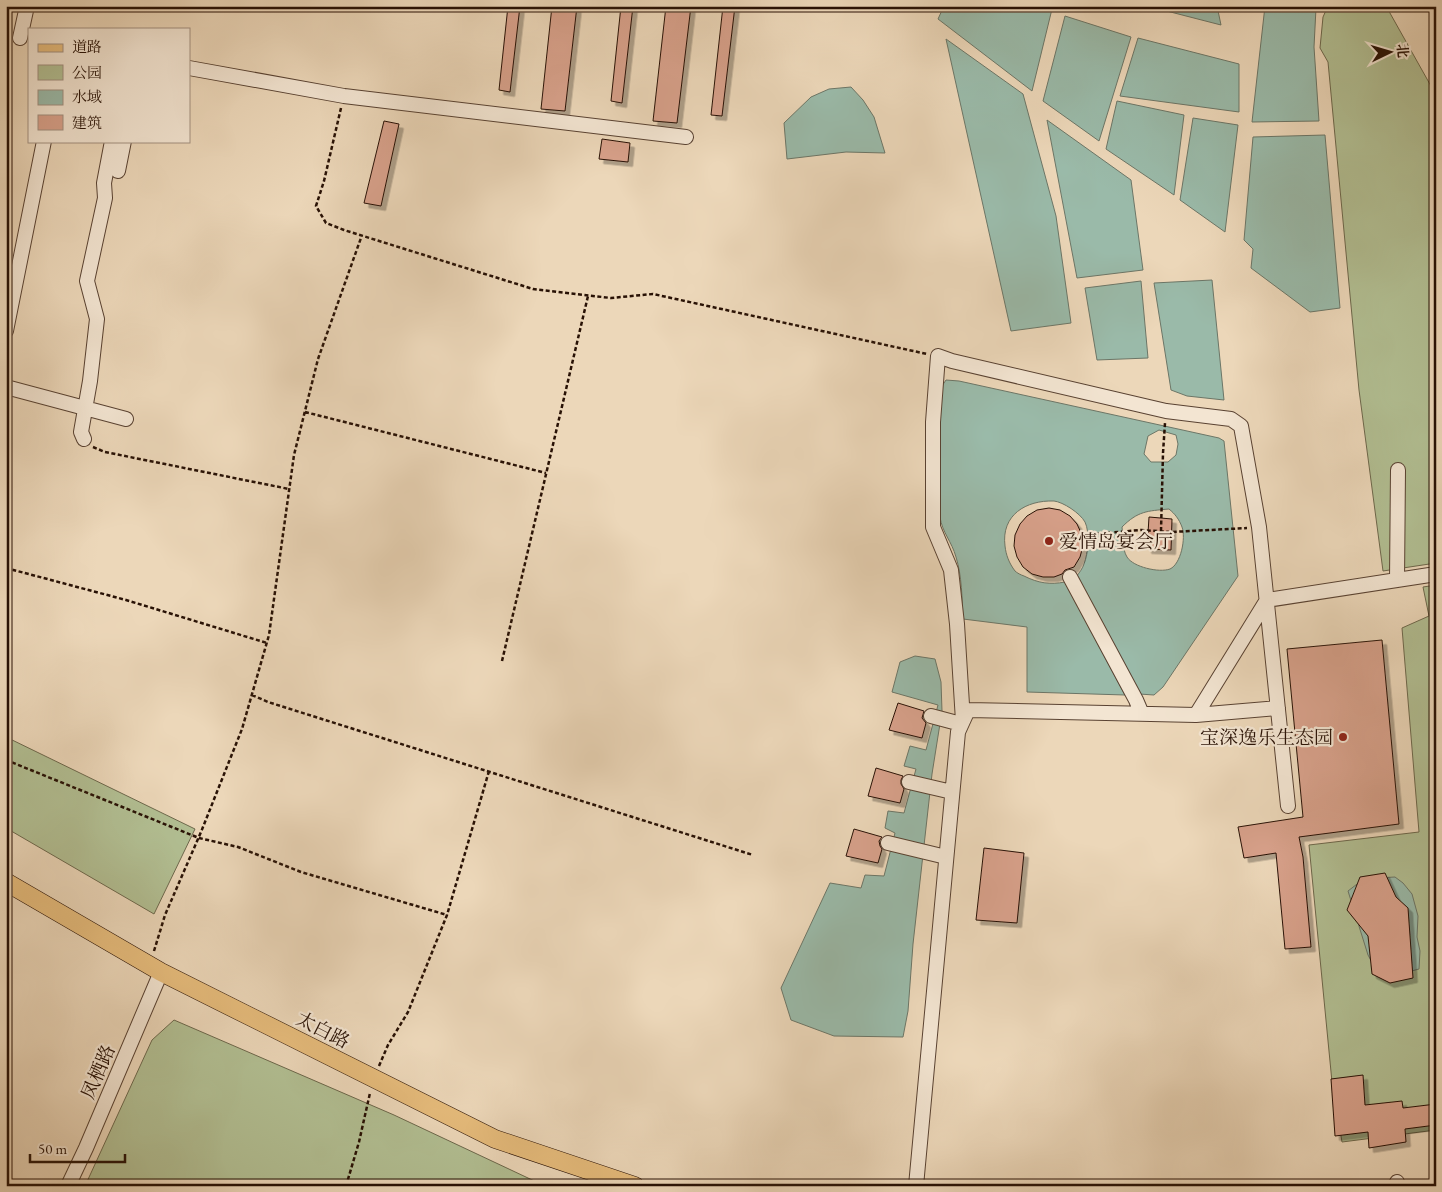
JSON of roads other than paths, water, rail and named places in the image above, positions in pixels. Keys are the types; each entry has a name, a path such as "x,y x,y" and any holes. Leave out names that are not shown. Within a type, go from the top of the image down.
{"main road":[{"name":"太白路","path":"6,882 155,969 495,1139 635,1186"}],"street":[{"path":"18,38 27,6"},
{"path":"190,68 344,96 686,137"},
{"path":"6,331 44,142"},
{"path":"84,439 81,432 86,408 97,319 87,281 105,198 104,183 112,142"},
{"path":"118,171 124,142"},
{"path":"962,723 952,570 933,527 933,422 938,356 952,361 1166,411 1231,418 1241,426 1259,527 1288,806"},
{"path":"6,387 126,419"},
{"path":"1397,580 1398,470"},
{"path":"1196,716 1267,600 1436,574"},
{"path":"1070,577 1142,714"},
{"path":"916,1186 958,732 968,710 1196,716 1278,708"},
{"path":"931,716 962,723"},
{"path":"909,782 952,792"},
{"path":"888,843 946,857"},
{"name":"凤栖路","path":"68,1186 86,1148 155,969"}],"water":[{"path":"944,6 1047,6 1052,9 1032,91 938,19"},
{"path":"1156,6 1217,6 1221,25 1155,8"},
{"path":"1265,6 1309,6 1316,8 1314,47 1319,121 1252,122"},
{"path":"1065,16 1131,37 1099,141 1043,101"},
{"path":"1138,38 1239,64 1239,112 1120,96"},
{"path":"946,39 1023,94 1056,216 1071,323 1011,331"},
{"path":"851,87 863,100 874,117 885,153 846,152 787,159 784,123 811,97 829,89"},
{"path":"1117,101 1184,115 1174,195 1106,149"},
{"path":"1193,118 1238,125 1225,232 1180,200"},
{"path":"1047,120 1131,180 1143,270 1077,278"},
{"path":"1325,135 1340,308 1310,312 1251,268 1253,249 1244,240 1253,137"},
{"path":"1212,280 1224,400 1187,396 1171,390 1154,283"},
{"path":"1141,281 1148,358 1097,360 1085,288"},
{"path":"946,380 959,381 1219,438 1224,441 1238,576 1163,687 1154,695 1139,694 1076,577 1083,567 1087,555 1087,526 1079,515 1062,503 1044,501 1034,503 1017,512 1007,526 1005,546 1007,556 1015,571 1022,575 1044,583 1065,582 1125,695 1027,692 1027,627 963,619 958,564 940,517 938,392","holes":["1159,430 1176,435 1178,444 1176,455 1168,462 1151,462 1144,454 1148,436","1169,509 1178,519 1183,532 1182,550 1177,562 1170,569 1153,570 1130,561 1124,550 1122,527 1143,513"]},
{"path":"915,656 935,659 941,682 942,711 932,774 913,944 908,1011 903,1037 834,1036 791,1020 781,988 830,883 861,888 865,875 884,876 895,833 885,828 888,811 904,813 916,769 904,766 910,746 926,750 938,705 892,692 900,662"},
{"path":"1395,877 1412,894 1418,916 1417,937 1420,951 1419,969 1397,975 1376,970 1368,955 1348,891 1361,881"}],"place":[{"name":"爱情岛宴会厅","path":"1049,541"},
{"name":"宝深逸乐生态园","path":"1343,737"}]}
